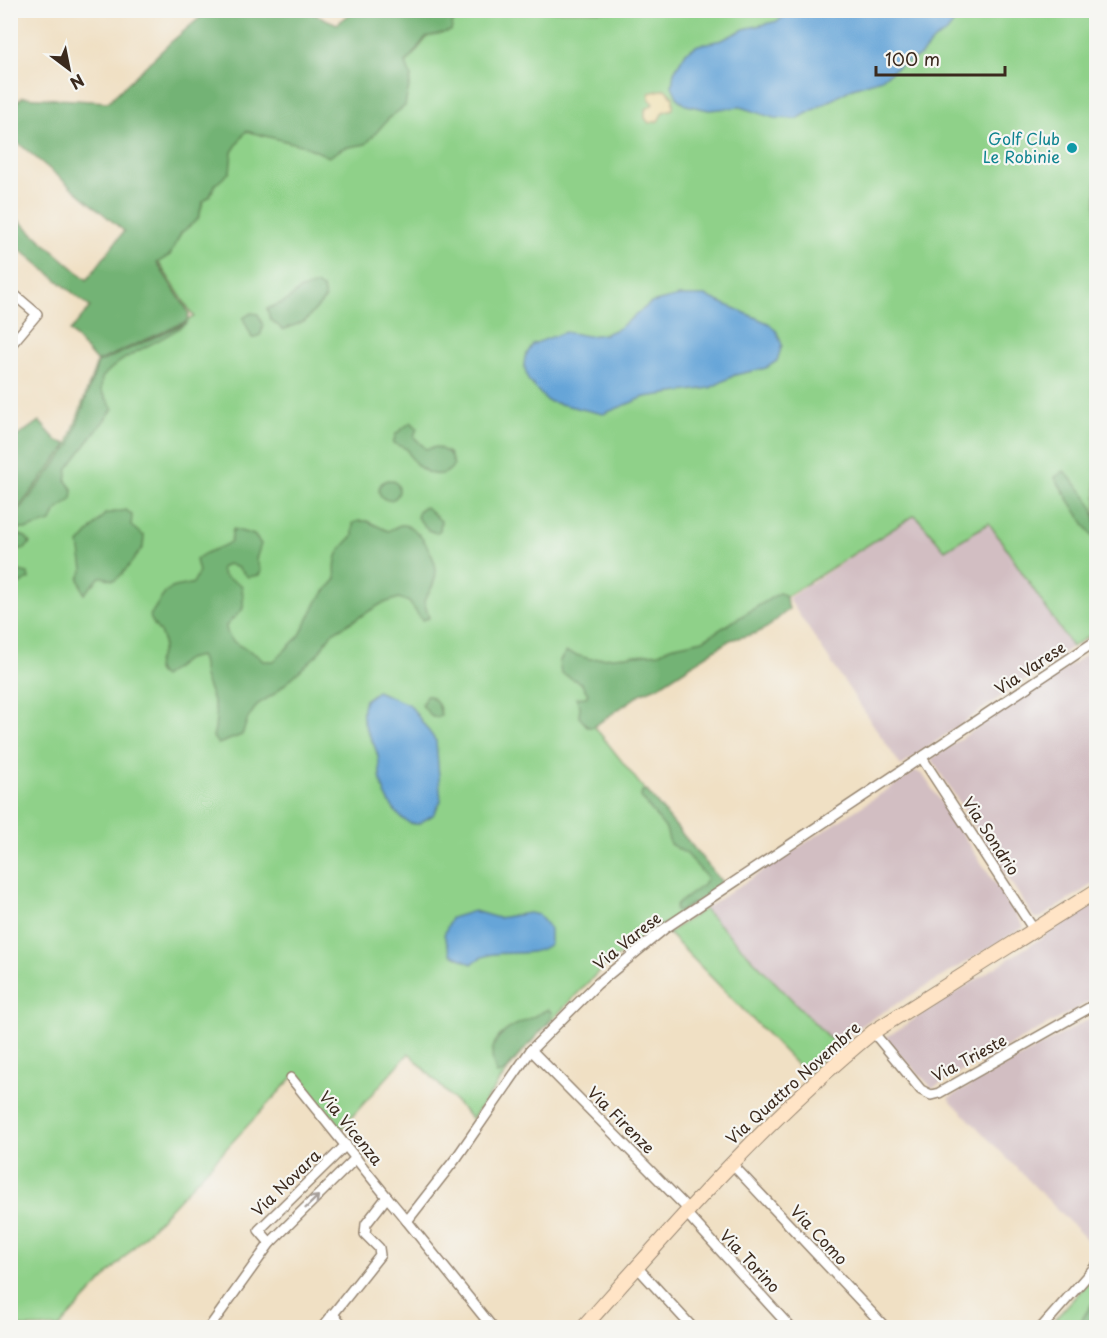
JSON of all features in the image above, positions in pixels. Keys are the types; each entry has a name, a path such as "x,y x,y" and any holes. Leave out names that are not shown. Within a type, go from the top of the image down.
{"street":[{"path":"10,291 37,314 10,346"},
{"name":"Via Varese","path":"407,1221 457,1157 531,1050 597,984 664,929 1093,643"},
{"name":"Via Sondrio","path":"922,758 1034,930"},
{"name":"Via Quattro Novembre","path":"583,1328 731,1163 782,1112 873,1032 1096,891"},
{"name":"Via Trieste","path":"873,1032 921,1090 931,1095 939,1093 1096,1004"},
{"name":"Via Firenze","path":"531,1050 688,1212"},
{"name":"Via Vicenza","path":"291,1078 387,1197"},
{"name":"Via Novara","path":"270,1243 259,1230 346,1145"},
{"name":"Via Novara","path":"209,1328 270,1243 356,1158"},
{"name":"Via Como","path":"731,1163 886,1328"},
{"path":"322,1328 380,1255 379,1248 365,1234 364,1227 387,1197 493,1328"},
{"name":"Via Torino","path":"688,1212 791,1328"},
{"path":"1041,1328 1096,1266"},
{"path":"637,1267 693,1328"},
{"path":"332,1314 346,1328"}],"shaded area":[{"path":"915,515 989,523 1072,647 901,766 788,598"},
{"path":"1096,648 1096,882 1040,918 1034,918 931,759"},
{"path":"916,771 923,775 1024,927 865,1023 836,1045 704,909"},
{"path":"1096,903 1096,998 932,1088 885,1038"},
{"path":"1096,1015 1096,1243 1093,1246 948,1098"}],"green space":[{"path":"208,11 307,11 337,24 354,11 461,11 454,18 451,31 426,37 406,63 411,77 405,106 389,118 366,144 343,148 329,157 305,146 246,131 232,152 230,172 215,185 210,196 203,202 198,219 181,233 170,255 157,263 186,308 189,314 187,321 97,362 70,331 90,307 11,242 11,214 87,280 124,231 11,137 11,106 23,97 108,102 171,42"},
{"path":"448,11 1096,11 1096,631 1072,647 989,523 945,550 915,515 590,721 720,885 602,968 522,1051 472,1119 409,1053 340,1130 295,1075 59,1327 11,1327 10,518 68,444 97,362 194,317 157,260 246,131 305,146 406,64"},
{"path":"316,285 323,288 325,299 305,321 283,330 270,319 267,309 286,301 301,289"},
{"path":"251,313 258,314 263,325 261,334 255,338 252,338 243,318"},
{"path":"188,322 121,361 102,378 101,390 113,409 68,468 66,481 73,490 72,499 55,512 51,522 27,529 15,529 15,533 26,537 30,543 25,549 15,549 11,544 11,521 70,446 98,363"},
{"path":"39,421 57,441 68,444 11,518 11,441"},
{"path":"411,422 417,428 414,437 426,449 437,447 449,453 454,465 448,471 441,474 427,472 415,462 407,449 393,443 396,434"},
{"path":"1064,471 1090,502 1095,518 1096,542 1056,480 1055,477"},
{"path":"389,480 396,483 399,490 396,497 389,500 382,497 379,490 382,483"},
{"path":"426,507 441,521 440,530 436,533 428,530 417,517 420,509"},
{"path":"126,510 132,515 131,526 144,536 143,547 117,579 100,577 84,594 79,579 83,569 79,544 105,514"},
{"path":"367,521 388,531 401,525 407,526 420,535 433,558 436,571 434,583 424,601 429,618 422,620 409,602 399,598 381,604 331,634 317,655 273,695 258,704 248,718 242,735 218,744 213,737 216,721 215,707 204,677 203,662 200,656 187,659 163,677 156,666 163,642 150,616 168,590 193,583 199,572 196,560 203,554 231,541 233,529 254,535 261,544 256,559 261,571 259,575 248,577 238,568 228,564 221,568 227,578 242,586 243,608 226,626 227,633 235,643 263,661 274,661 300,635 317,601 336,579 336,559 353,536 353,523"},
{"path":"11,569 28,573 29,579 11,589"},
{"path":"779,593 785,595 789,609 768,627 757,633 730,640 659,686 642,693 593,727 588,727 579,717 580,706 576,698 586,697 588,694 581,683 561,673 559,662 566,652 590,659 659,653 670,647 703,640"},
{"path":"426,695 432,697 436,702 441,715 432,717 422,705"},
{"path":"646,790 721,881 719,888 679,912 675,910 676,905 703,885 707,878 687,854 670,844 666,829 641,797 642,791"},
{"path":"704,909 836,1045 807,1075 668,933"},
{"path":"548,1009 552,1013 548,1023 504,1072 497,1074 492,1060 493,1048 497,1039 515,1025"},
{"path":"1094,1276 1096,1278 1096,1298 1077,1327 1047,1328"},
{"path":"1096,1298 1096,1327 1077,1327"}],"sand":[{"path":"665,89 673,97 673,109 663,112 658,121 649,123 645,118 645,110 653,104 649,93"}],"water":[{"path":"792,10 963,11 946,33 934,40 920,56 902,64 881,79 853,88 797,119 774,118 740,107 709,110 686,105 678,99 672,86 674,72 686,52 698,45 722,40 744,29 778,21"},
{"path":"679,296 706,296 768,323 777,332 782,345 777,361 766,368 735,375 710,388 645,397 603,414 547,401 528,380 524,365 525,357 533,344 565,332 588,336 605,334 619,328 651,303"},
{"path":"377,691 410,705 436,741 441,801 433,815 418,824 411,823 399,815 389,802 383,788 379,760 363,715 365,700"},
{"path":"474,911 498,918 529,913 539,915 550,929 550,944 531,952 490,955 472,964 451,954 444,935 451,918"}],"place":[{"name":"Golf Club Le Robinie","path":"1072,148"}]}
